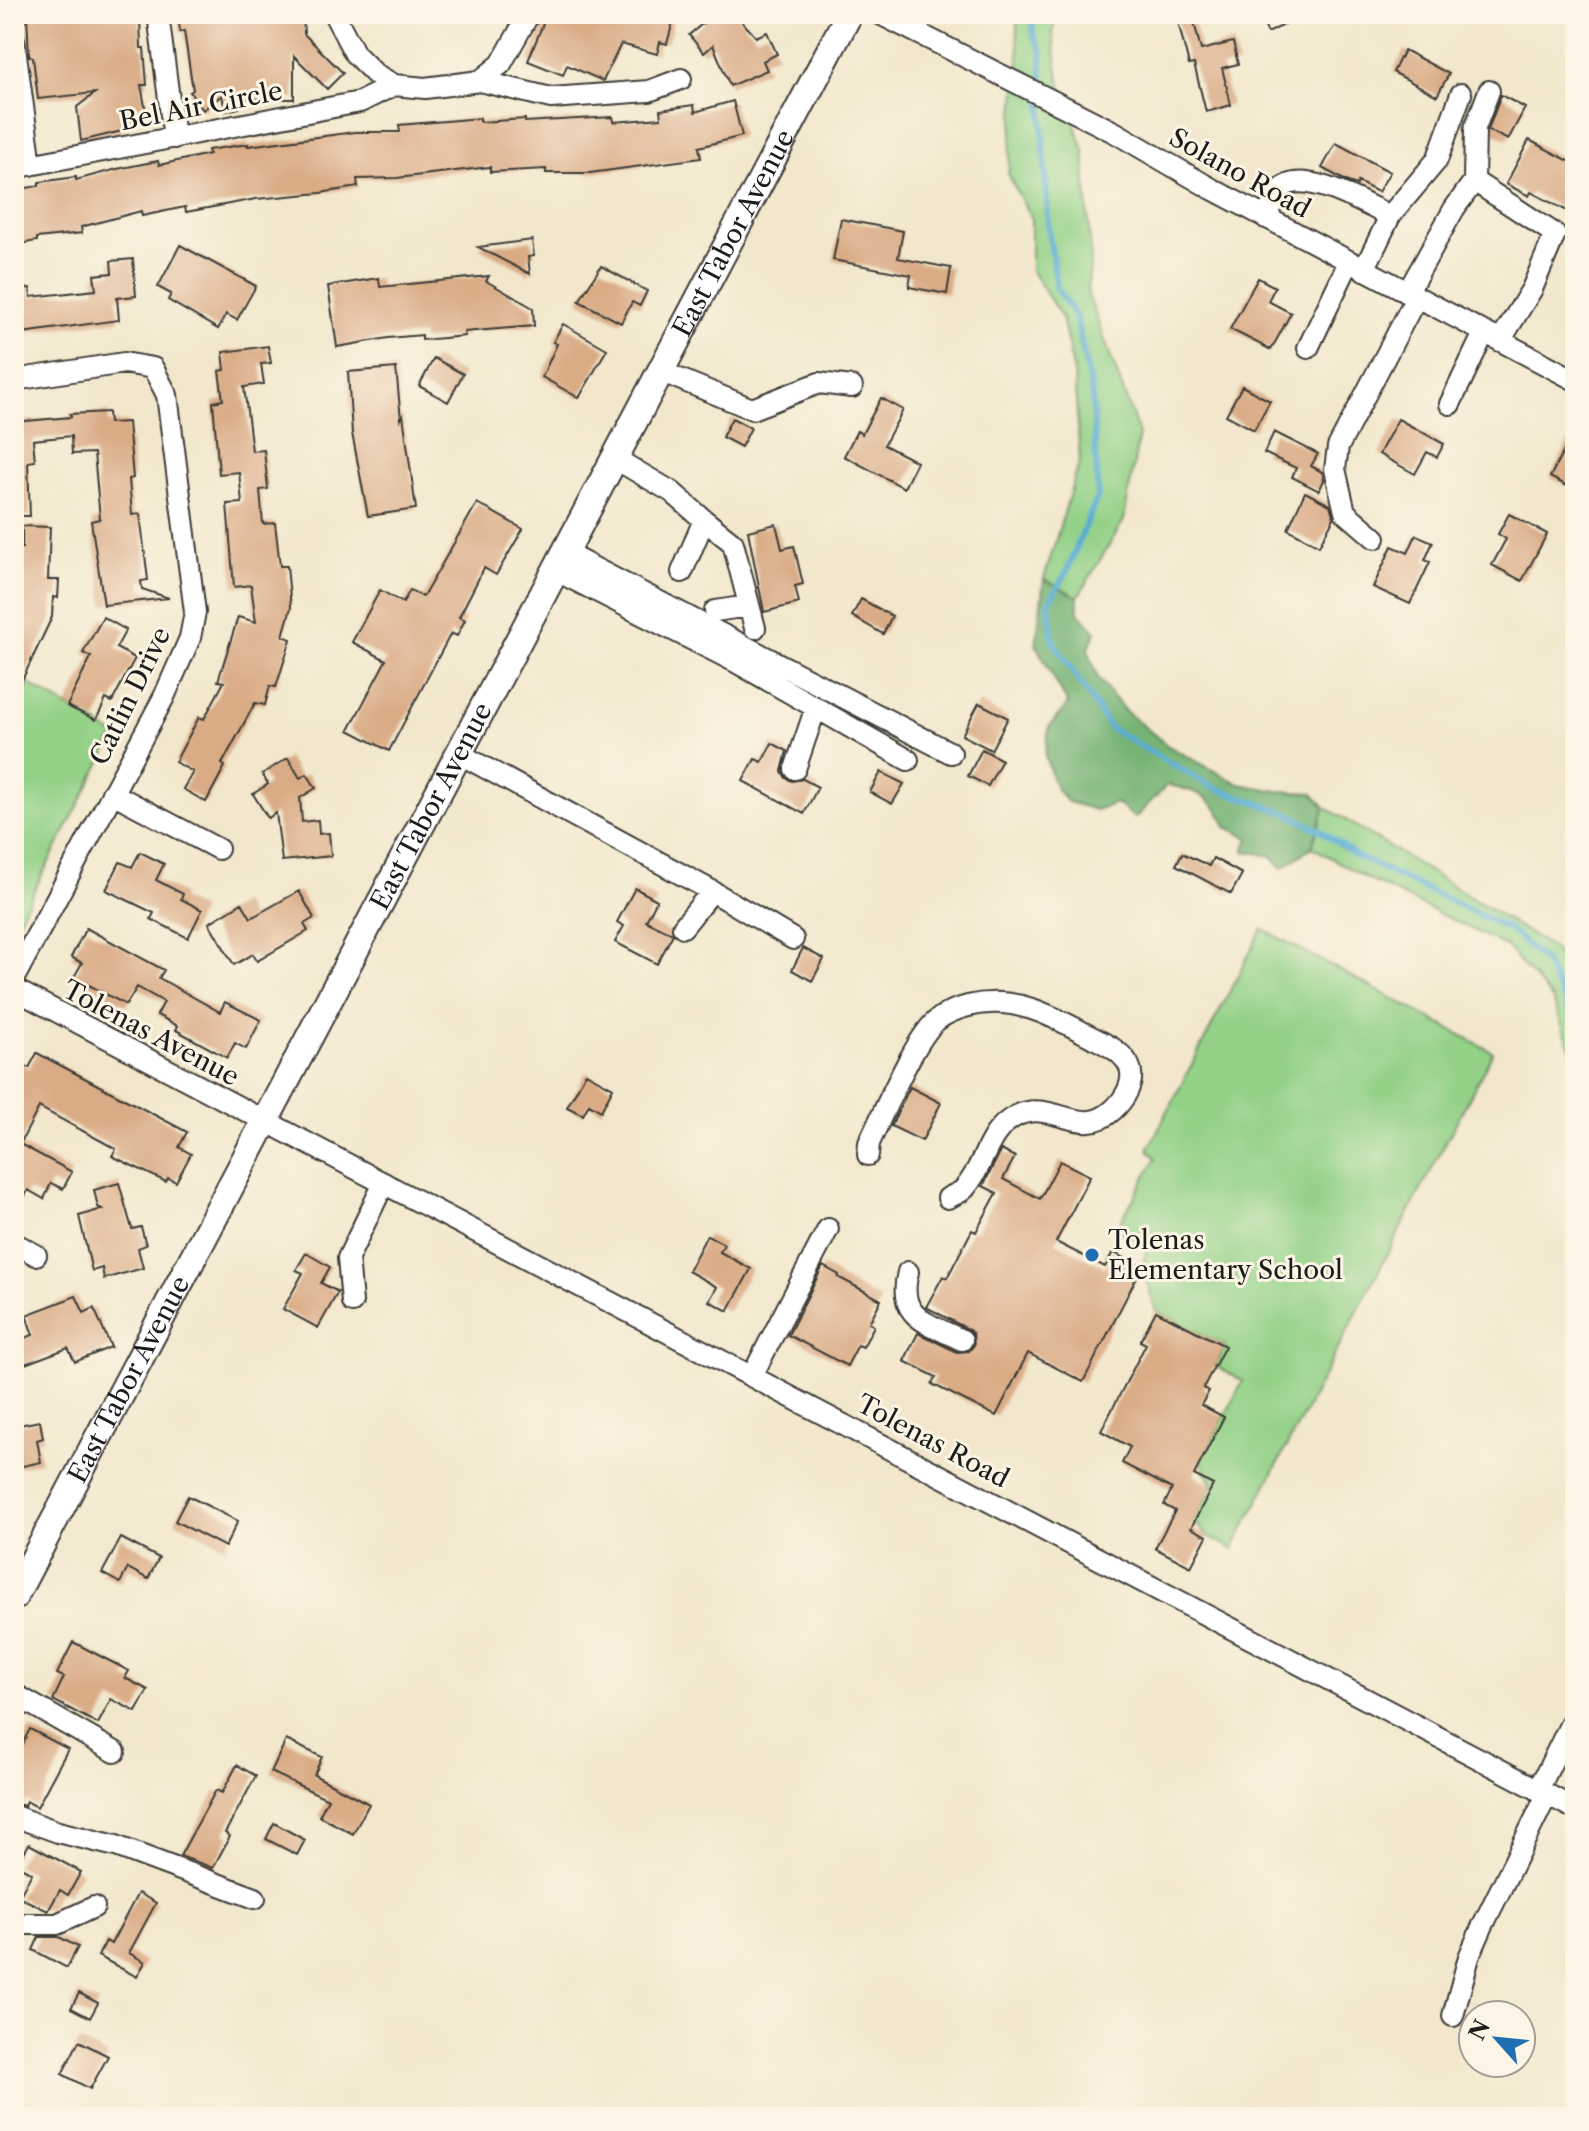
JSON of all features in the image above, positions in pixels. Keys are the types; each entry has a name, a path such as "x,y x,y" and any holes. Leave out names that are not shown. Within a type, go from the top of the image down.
{"main road":[{"name":"East Tabor Avenue","path":"14,1597 849,14"}],"street":[{"path":"158,14 174,138"},
{"path":"334,14 355,54 375,74 394,85"},
{"path":"480,81 501,64 529,14"},
{"name":"Solano Road","path":"880,14 1116,133 1266,218 1575,380"},
{"path":"14,40 23,167"},
{"path":"480,81 551,98 649,91 681,79"},
{"name":"Bel Air Circle","path":"23,167 360,102 394,85 425,88 480,81"},
{"path":"1375,538 1345,512 1335,469 1338,447 1454,209 1474,181 1475,128 1489,91"},
{"path":"1308,348 1390,216 1437,160 1461,94"},
{"path":"1450,404 1492,337 1532,289 1555,234 1474,181"},
{"path":"1266,218 1279,190 1291,182 1313,182 1390,216"},
{"name":"Catlin Drive","path":"14,380 124,363 153,368 167,395 195,612 190,638 164,697 14,978"},
{"path":"660,371 752,409 819,383 852,387"},
{"path":"614,458 672,492 733,543 755,628"},
{"path":"682,572 704,520"},
{"path":"560,561 908,760"},
{"path":"560,561 951,753"},
{"path":"715,611 748,606"},
{"path":"795,769 816,707"},
{"path":"458,753 712,891 793,939"},
{"path":"112,793 218,849"},
{"path":"683,927 712,891"},
{"name":"Tolenas Avenue","path":"14,989 264,1122"},
{"path":"868,1155 869,1143 923,1035 944,1015 953,1011 988,1002 1010,1002 1058,1019 1123,1056 1130,1066 1130,1086 1112,1111 1097,1122 1080,1122 1040,1110 1016,1116 996,1132 964,1190 948,1198"},
{"name":"Tolenas Road","path":"264,1122 1575,1809"},
{"path":"352,1302 348,1258 384,1183"},
{"path":"752,1376 828,1229"},
{"path":"14,1243 36,1255"},
{"path":"908,1272 904,1289 906,1304 915,1316 962,1340"},
{"path":"14,1694 115,1752"},
{"path":"1453,2016 1469,1957 1575,1715"},
{"path":"14,1816 58,1832 116,1846 255,1898"},
{"path":"14,1924 57,1924 94,1907"}],"green space":[{"path":"1016,14 1055,14 1053,34 1059,79 1084,150 1091,259 1087,292 1139,434 1124,520 1078,597 1044,579 1080,460 1074,373 1062,318 1031,270 1031,218 1008,175 1019,61"},
{"path":"1044,579 1078,597 1078,612 1096,631 1088,649 1098,678 1124,710 1168,746 1239,784 1312,793 1325,807 1312,847 1282,868 1272,856 1244,851 1249,838 1226,827 1211,802 1187,789 1167,785 1135,818 1116,803 1096,810 1068,802 1056,789 1045,756 1049,727 1068,704 1036,645"},
{"path":"14,675 115,735 14,929"},
{"path":"1325,807 1553,948 1575,977 1575,1059 1552,999 1506,946 1370,880 1312,847"},
{"path":"1262,929 1493,1052 1233,1549 1207,1536 1194,1521 1213,1485 1201,1461 1243,1381 1215,1366 1225,1346 1156,1311 1142,1267 1148,1246 1116,1230 1156,1158 1148,1149"}],"building":[{"path":"27,14 140,14 147,85 141,85 147,117 124,121 126,130 81,141 77,107 95,93 38,99 33,57 29,56"},
{"path":"178,14 303,14 304,34 343,73 327,89 294,56 294,99 237,99 239,108 225,111 222,95 203,110 190,92 193,90 184,31 180,32"},
{"path":"547,14 675,14 667,44 660,42 657,54 621,44 603,81 567,65 563,75 528,61"},
{"path":"714,14 735,14 756,37 767,32 777,54 763,61 767,70 730,86 713,45 704,53 689,35"},
{"path":"1176,14 1192,14 1201,50 1233,42 1238,64 1222,68 1231,105 1206,112 1194,64 1189,65"},
{"path":"1258,14 1305,14 1268,33"},
{"path":"1404,50 1449,74 1437,96 1393,72"},
{"path":"1501,95 1525,108 1508,140 1488,130"},
{"path":"733,101 742,136 699,147 701,158 590,173 546,173 546,169 490,172 490,167 397,178 357,179 358,187 320,193 256,199 186,212 185,207 142,216 141,211 81,227 82,233 37,238 37,241 14,245 14,190 39,186 39,182 76,177 76,180 158,161 159,165 209,154 208,150 248,144 355,132 400,132 399,125 480,118 480,122 525,119 525,122 613,117 614,122 661,118 660,110 694,105 695,112"},
{"path":"1529,140 1575,164 1575,215 1531,192 1529,196 1506,184"},
{"path":"1336,143 1390,172 1378,192 1358,182 1357,185 1348,182 1322,168"},
{"path":"841,219 903,231 898,258 951,268 947,294 909,287 911,275 833,260"},
{"path":"532,240 534,256 528,257 530,274 478,247"},
{"path":"180,245 256,286 237,320 226,314 218,329 168,300 171,294 158,287"},
{"path":"133,259 136,296 117,298 119,320 14,334 14,290 30,288 31,297 96,290 94,275 112,273 111,261"},
{"path":"601,266 647,291 640,306 632,302 621,323 579,301"},
{"path":"489,276 486,281 533,308 534,326 464,332 465,336 422,340 422,335 388,338 337,347 328,286 379,278 380,287"},
{"path":"1258,278 1275,287 1268,301 1291,313 1271,350 1230,329"},
{"path":"563,324 607,349 579,398 542,377 557,344 553,342"},
{"path":"268,346 271,363 261,364 264,384 244,387 252,451 264,450 268,489 260,490 263,524 275,523 280,566 287,566 291,608 283,636 291,639 276,687 270,686 265,705 255,703 222,764 225,766 206,802 183,789 193,772 175,762 199,717 204,719 224,682 218,681 238,617 256,622 251,585 234,587 227,504 242,503 239,472 219,474 213,402 223,400 219,371 225,370 223,352"},
{"path":"434,358 463,374 448,402 419,386"},
{"path":"396,368 416,509 368,516 352,433 348,372"},
{"path":"1242,386 1270,401 1254,430 1226,415"},
{"path":"881,398 903,410 884,445 917,462 904,488 844,456 857,431 862,434"},
{"path":"108,412 109,423 128,422 133,478 129,479 132,515 140,514 148,580 141,581 142,589 169,598 104,605 91,521 100,519 94,453 72,454 71,436 33,440 35,461 28,462 30,516 14,516 14,422"},
{"path":"732,418 751,428 741,447 722,437"},
{"path":"1398,419 1444,444 1437,457 1427,452 1415,474 1379,454"},
{"path":"1575,429 1575,490 1550,477"},
{"path":"1274,432 1318,454 1311,466 1322,472 1324,480 1319,491 1292,477 1296,468 1264,453"},
{"path":"1305,492 1330,505 1334,518 1319,546 1288,529"},
{"path":"477,503 523,529 496,575 484,568 459,617 465,620 457,636 451,633 389,751 349,730 386,660 352,642 380,590 403,603 410,590 423,597"},
{"path":"1509,514 1547,534 1522,581 1492,565 1506,539 1498,534"},
{"path":"776,524 782,549 794,546 803,584 795,586 799,603 764,612 748,531"},
{"path":"22,526 50,527 48,580 59,580 58,598 53,597 52,617 14,697 14,548 22,548"},
{"path":"1416,535 1433,542 1425,560 1430,562 1410,604 1373,587 1392,546 1408,553"},
{"path":"861,599 892,616 883,634 852,616"},
{"path":"103,617 126,630 116,648 135,658 112,702 106,699 96,720 67,706 91,657 83,653"},
{"path":"979,703 1008,718 991,750 962,735"},
{"path":"772,743 787,751 782,771 786,778 792,781 803,779 818,787 804,814 743,781 755,759 762,762"},
{"path":"982,749 1002,760 988,786 968,776"},
{"path":"288,758 300,778 307,774 316,788 300,798 302,822 318,820 319,834 329,833 331,856 282,861 276,813 268,818 253,794 268,784 262,774"},
{"path":"881,772 904,784 892,804 870,792"},
{"path":"140,852 164,864 156,880 183,894 181,899 202,910 188,938 151,919 154,913 106,890 120,862 132,867"},
{"path":"1182,853 1209,866 1213,858 1242,874 1231,894 1176,865"},
{"path":"635,888 657,900 646,921 673,934 657,964 615,942 624,926 617,922"},
{"path":"299,891 314,918 304,924 308,931 257,961 253,954 234,965 209,923 242,903 251,918"},
{"path":"86,928 164,970 159,978 220,1012 225,1002 261,1020 246,1049 235,1043 227,1058 176,1030 178,1026 157,1015 164,1002 137,987 126,1005 74,977 82,963 71,957"},
{"path":"803,948 824,959 812,981 792,970"},
{"path":"37,1053 187,1132 179,1147 191,1154 176,1182 168,1178 166,1182 112,1156 116,1149 39,1107 20,1144 72,1172 63,1189 51,1183 44,1199 28,1190 25,1196 14,1190 14,1060 29,1068"},
{"path":"586,1073 613,1088 601,1111 589,1104 583,1115 567,1107"},
{"path":"910,1087 941,1103 922,1141 891,1126"},
{"path":"1001,1150 1015,1157 1003,1179 1040,1199 1060,1161 1090,1176 1056,1242 1105,1267 1113,1252 1142,1267 1083,1382 1028,1353 996,1416 932,1384 936,1377 904,1361 918,1333 957,1352 969,1351 974,1345 973,1333 968,1329 926,1307 943,1276 947,1278 972,1230 976,1232 997,1193 983,1186"},
{"path":"119,1183 132,1229 141,1227 146,1245 138,1248 143,1268 104,1279 102,1268 92,1271 79,1216 102,1209 98,1207 94,1190"},
{"path":"707,1235 724,1244 720,1252 751,1269 728,1311 709,1301 717,1287 688,1271"},
{"path":"306,1253 330,1267 321,1283 338,1292 318,1328 283,1309 303,1273 296,1270"},
{"path":"823,1266 881,1300 869,1323 874,1326 863,1347 858,1345 847,1366 788,1335"},
{"path":"76,1296 84,1313 94,1308 111,1347 75,1362 68,1348 14,1368 14,1342 33,1335 26,1315"},
{"path":"1156,1311 1225,1346 1203,1388 1209,1391 1201,1405 1224,1417 1194,1475 1213,1485 1191,1528 1207,1536 1191,1567 1155,1548 1175,1511 1164,1505 1172,1489 1122,1463 1130,1447 1101,1431 1146,1344 1140,1341"},
{"path":"40,1421 43,1438 37,1440 41,1462 14,1468 14,1426"},
{"path":"188,1496 238,1521 225,1547 175,1521"},
{"path":"121,1538 159,1558 148,1579 128,1568 120,1583 102,1573"},
{"path":"73,1642 129,1671 125,1678 148,1690 136,1712 111,1699 98,1724 53,1700 64,1677 57,1674"},
{"path":"30,1729 68,1749 37,1807 26,1801 24,1806 14,1803 14,1759"},
{"path":"286,1740 322,1757 314,1775 369,1804 353,1834 319,1816 328,1799 271,1772"},
{"path":"237,1765 256,1776 225,1833 230,1836 213,1868 180,1856 216,1790 222,1793"},
{"path":"274,1823 305,1840 297,1855 266,1839"},
{"path":"29,1844 81,1872 68,1895 60,1890 48,1911 19,1897 32,1873 17,1865"},
{"path":"138,1893 156,1903 129,1953 145,1962 137,1977 98,1956 106,1941 111,1944"},
{"path":"39,1937 59,1937 78,1947 67,1968 33,1950"},
{"path":"79,1993 98,2003 90,2018 71,2008"},
{"path":"79,2041 108,2056 90,2089 62,2074"}],"waterway":[{"path":"1031,14 1034,36 1042,52 1042,117 1049,234 1057,288 1076,317 1092,395 1098,495 1066,573 1049,602 1053,641 1110,728 1212,787 1289,814 1321,831 1356,856 1509,929 1545,962 1575,1021"}],"place":[{"name":"Tolenas Elementary School","path":"1092,1255"}]}
